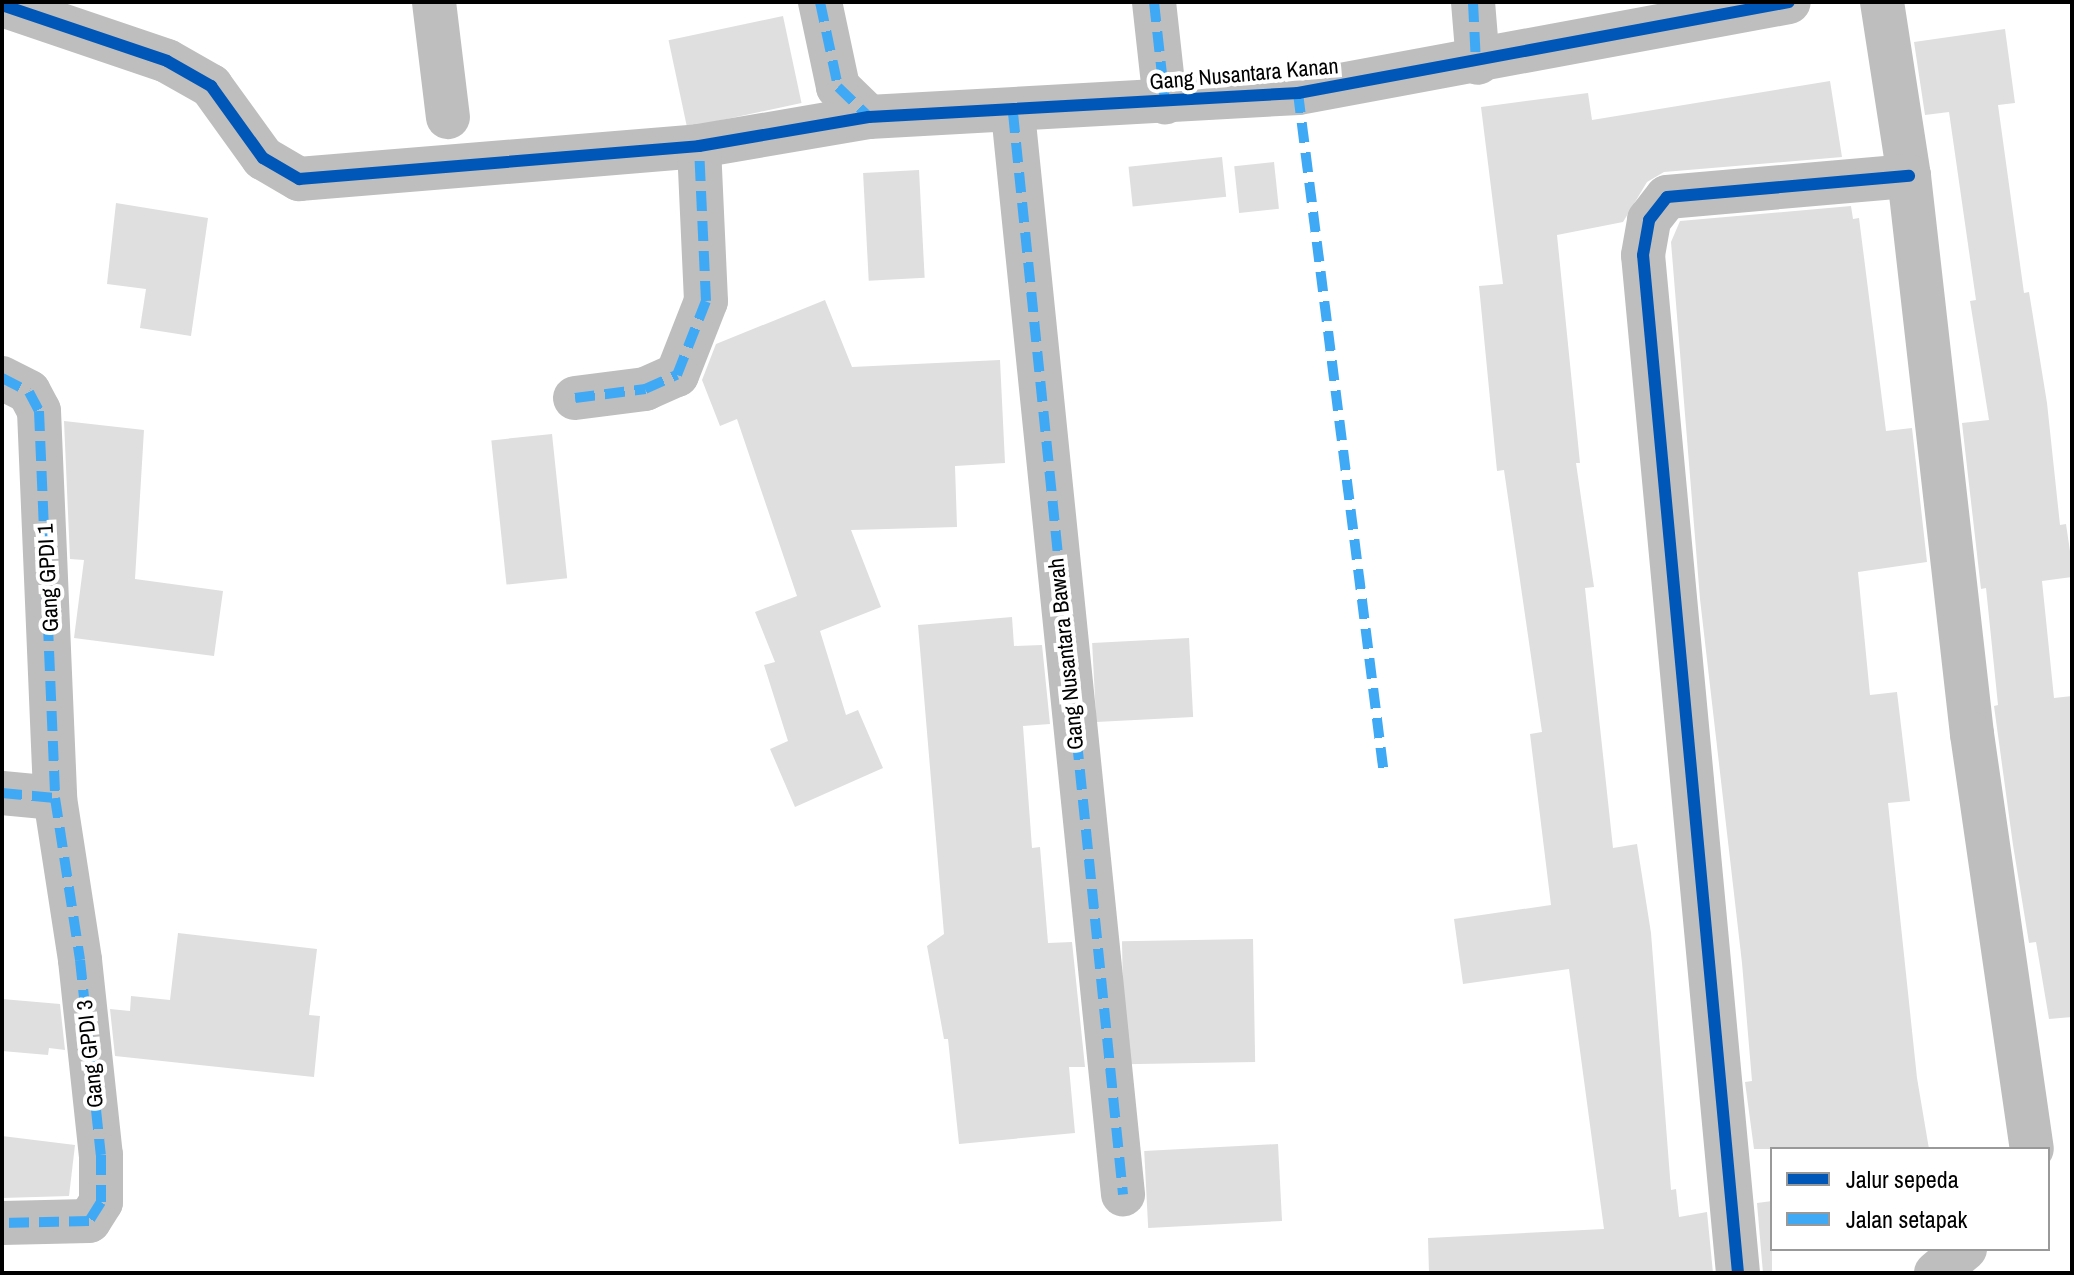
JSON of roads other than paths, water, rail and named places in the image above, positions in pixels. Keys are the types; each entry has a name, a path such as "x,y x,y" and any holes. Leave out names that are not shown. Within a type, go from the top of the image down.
{"street":[{"path":"434,2 448,117"},
{"path":"820,2 838,87 869,117"},
{"path":"1154,2 1165,102"},
{"path":"1473,2 1478,63"},
{"name":"Gang Nusantara Kanan","path":"2,5 167,61 211,86 263,158 299,179 699,146 869,117 1013,113 1298,93 1478,63 1723,10 1789,2"},
{"path":"1882,2 1909,176 1972,734 2032,1147"},
{"name":"Gang Nusantara Bawah","path":"1013,113 1123,1194"},
{"path":"575,398 645,389 677,375 706,301 699,146"},
{"path":"1738,1273 1643,255 1649,220 1667,197 1909,176"},
{"name":"Gang GPDI 1","path":"2,378 29,392 39,411 55,798"},
{"path":"2,793 55,798"},
{"name":"Gang GPDI 3","path":"2,1223 89,1221 101,1202 101,1155 80,960 55,798"},
{"path":"1936,1273 1963,1251"}]}
